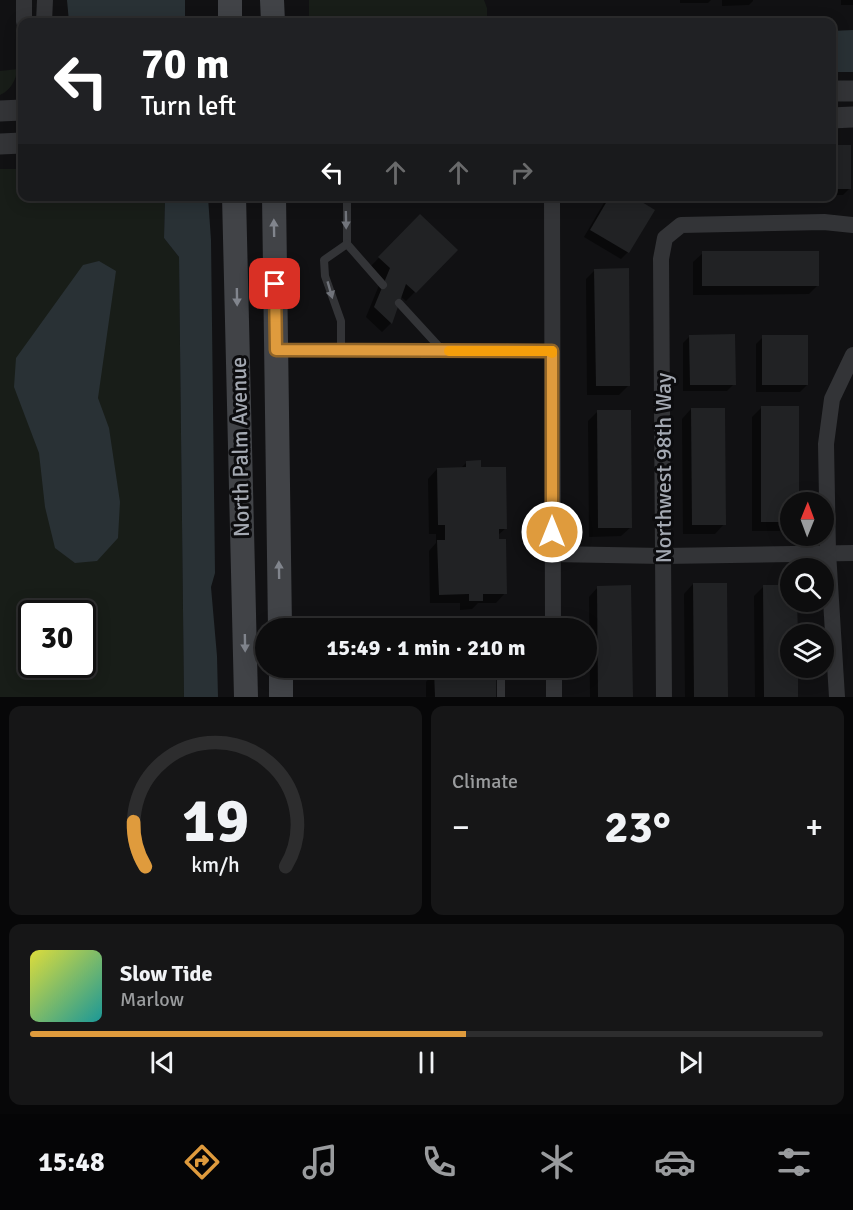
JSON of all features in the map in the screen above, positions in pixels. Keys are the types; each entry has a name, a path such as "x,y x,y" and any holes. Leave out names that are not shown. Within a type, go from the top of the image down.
{"main road":[{"path":"230,0 230,18"},
{"path":"272,0 273,18"},
{"name":"North Palm Avenue","path":"234,201 246,697"},
{"name":"North Palm Avenue","path":"274,201 280,618"},
{"path":"281,678 281,697"}],"street":[{"path":"24,0 24,18"},
{"path":"44,18 45,0"},
{"path":"836,92 853,91"},
{"path":"0,111 18,110"},
{"path":"836,118 853,117"},
{"path":"0,144 18,143"},
{"path":"552,201 553,618"},
{"name":"Northwest 98th Way","path":"664,697 662,259 665,238 681,225 824,222 853,225"},
{"path":"837,697 828,552 826,444 832,399 853,355"},
{"path":"552,554 663,556 853,553"},
{"path":"554,678 554,697"}],"lane":[{"path":"347,201 346,244 383,285"},
{"path":"341,350 341,321 325,276 324,260 346,244"},
{"path":"399,303 443,351"},
{"path":"276,350 552,351"},
{"path":"501,678 501,697"}],"shaded area":[{"path":"67,0 176,0 176,18 69,18"},
{"path":"309,0 484,0 487,8 487,18 309,18"},
{"path":"853,30 853,72 836,72 836,31"},
{"path":"18,69 12,85 0,95 0,71"},
{"path":"0,169 18,169 18,201 165,201 164,238 179,257 184,697 0,697"},
{"path":"165,201 208,201 211,240 215,573 211,587 218,697 184,697 179,257 164,238"},
{"path":"99,261 116,271 98,398 109,428 120,502 118,538 97,561 75,563 55,548 45,507 39,453 14,387 16,358 83,265"}],"building":[{"path":"836,145 851,145 851,189 836,189"},
{"path":"607,201 640,201 655,210 629,253 590,230"},
{"path":"420,214 458,250 416,293 406,284 392,324 374,307 390,268 378,257"},
{"path":"702,251 819,251 819,286 702,286"},
{"path":"629,268 630,386 596,386 594,269"},
{"path":"735,334 736,385 690,385 689,335"},
{"path":"762,335 808,335 808,385 762,385"},
{"path":"761,406 799,406 799,492 780,492 780,522 761,522"},
{"path":"691,408 725,408 726,525 692,525"},
{"path":"597,410 631,410 632,528 598,528"},
{"path":"481,460 481,467 506,467 507,529 499,529 499,539 506,539 507,594 483,594 483,601 469,601 469,594 439,595 437,540 445,540 445,525 438,525 437,468 466,467 466,461"},
{"path":"693,583 727,583 728,697 694,697"},
{"path":"631,585 633,697 598,697 597,586"},
{"path":"763,585 780,585 780,612 797,612 798,624 780,624 780,678 798,678 798,697 764,697"},
{"path":"434,678 496,678 496,697 435,697"}],"waterway":[{"path":"176,0 176,18"}],"slow traffic":[{"path":"449,351 552,351 552,353"}],"route":[{"path":"275,284 276,350 552,351 552,532"}]}
